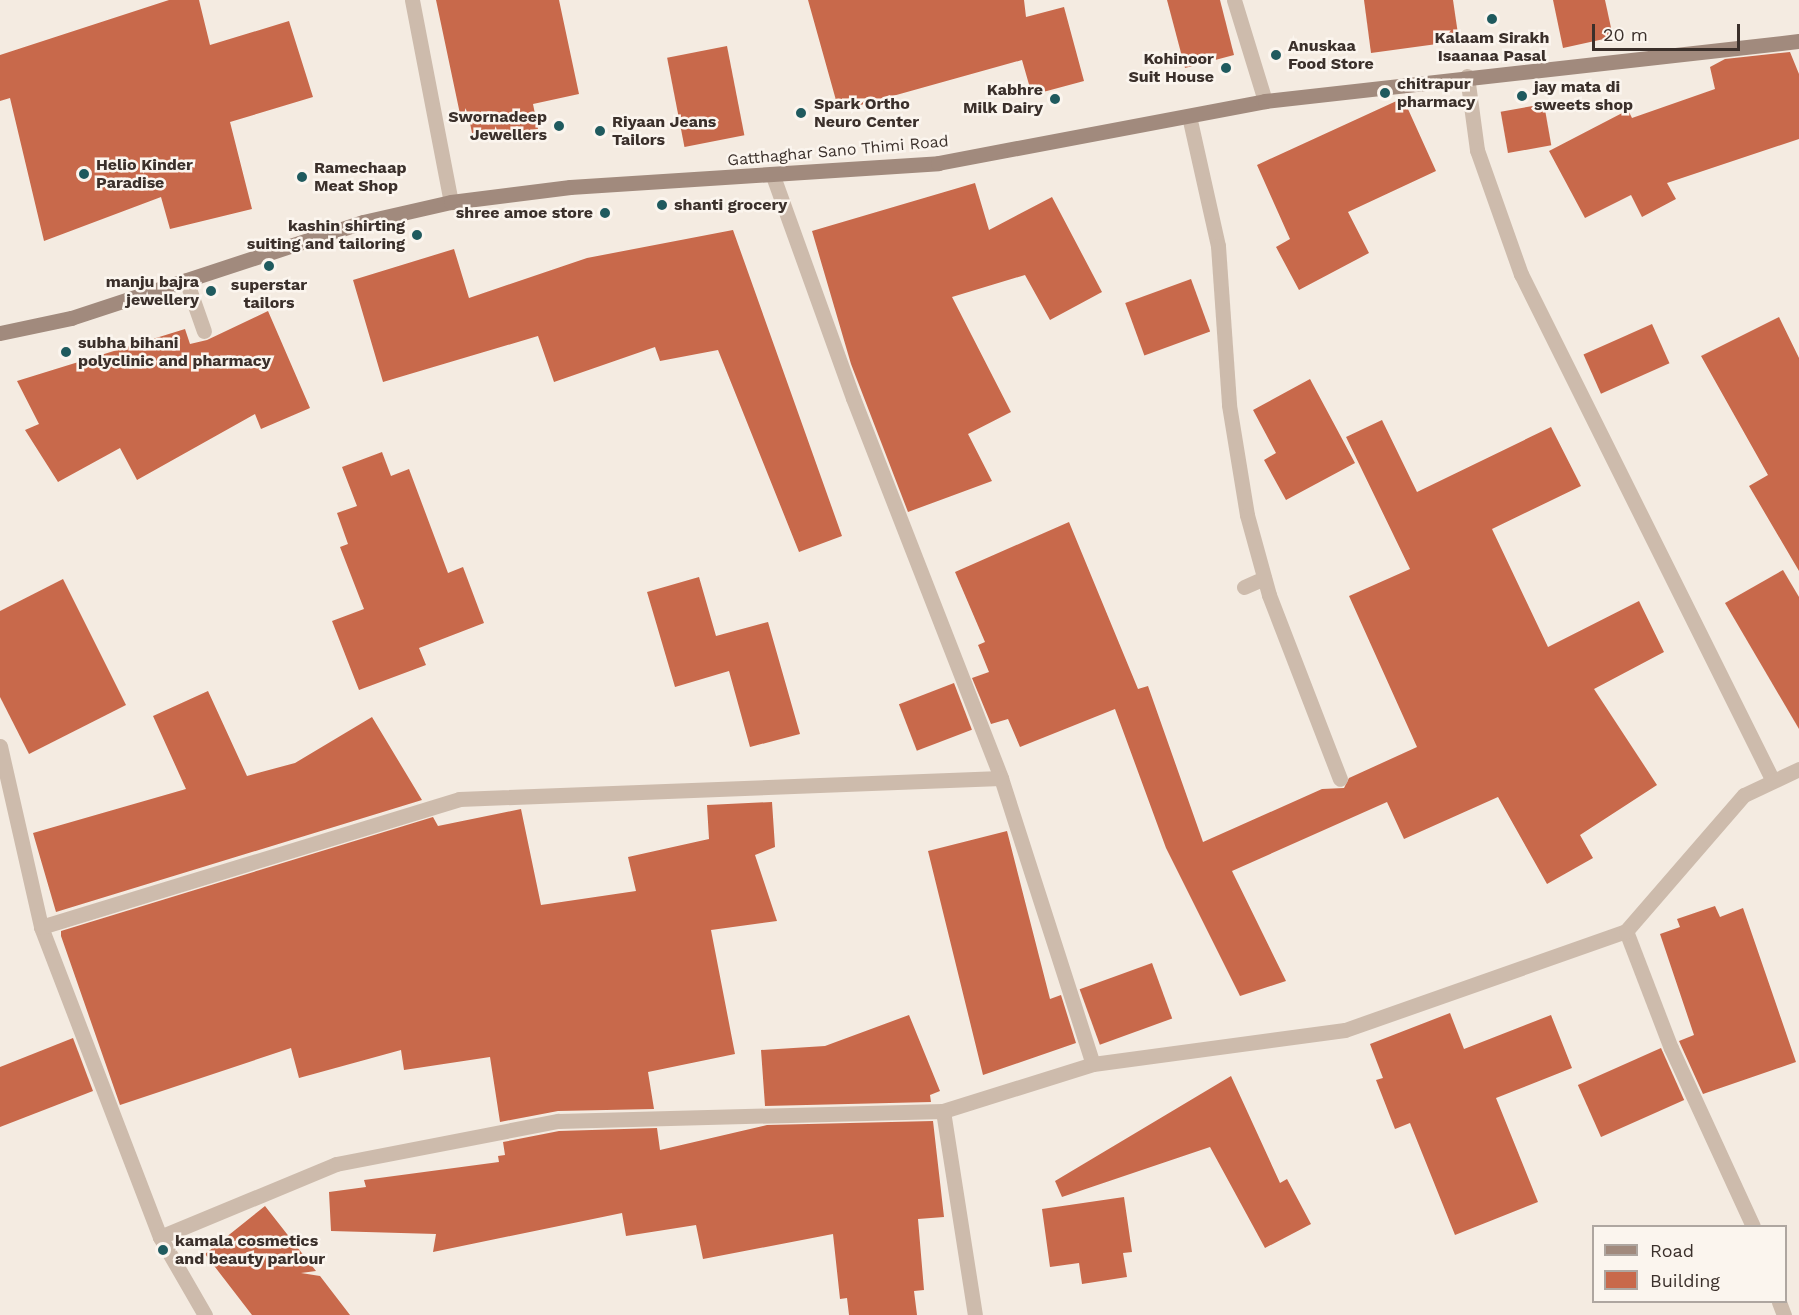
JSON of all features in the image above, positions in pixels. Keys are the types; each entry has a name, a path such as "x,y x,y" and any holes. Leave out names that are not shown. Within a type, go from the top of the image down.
{"main road":[{"name":"Gatthaghar Sano Thimi Road","path":"0,333 71,318 363,222 451,202 570,187 773,176 938,163 1265,102 1467,76 1799,41"}],"street":[{"path":"412,0 451,202"},
{"path":"1234,0 1265,102"},
{"path":"1467,76 1478,150 1521,274 1772,779"},
{"path":"1189,116 1218,246 1228,405 1264,578 1340,779"},
{"path":"773,176 852,398 1001,778 1093,1064"},
{"path":"186,280 204,331"},
{"path":"1244,587 1264,578"},
{"path":"0,746 41,927 160,1237 205,1315"},
{"path":"160,1237 336,1164 558,1121 943,1110 1093,1064 1345,1030 1626,931 1737,803 1772,779 1799,769"},
{"path":"41,927 459,799 1001,778"},
{"path":"1626,931 1671,1048 1752,1225"},
{"path":"943,1110 975,1315"}],"building":[{"path":"169,0 199,0 210,45 289,21 313,97 230,122 252,209 170,229 161,197 44,241 10,98 0,101 0,55"},
{"path":"436,0 559,0 579,94 533,104 538,129 492,138 491,130 472,133 468,113 460,114"},
{"path":"808,0 1024,0 1026,17 1064,7 1084,81 1032,95 1022,60 839,111"},
{"path":"1167,0 1220,0 1234,55 1185,68"},
{"path":"1364,0 1453,0 1459,41 1371,53"},
{"path":"1553,0 1605,0 1613,37 1563,48"},
{"path":"727,46 744,135 684,147 667,58"},
{"path":"1790,52 1799,74 1799,139 1667,183 1676,199 1642,217 1631,195 1585,218 1549,151 1628,110 1632,118 1715,89 1710,67 1725,59"},
{"path":"1403,98 1436,171 1348,212 1369,253 1299,290 1276,247 1290,239 1257,165"},
{"path":"1544,104 1551,145 1508,153 1501,112"},
{"path":"975,183 989,230 1052,197 1102,292 1050,320 1025,275 952,297 1011,412 968,434 992,481 908,512 851,364 812,231"},
{"path":"733,230 842,536 799,552 718,350 660,361 655,347 554,382 538,336 383,382 353,280 454,249 469,298 587,258"},
{"path":"1191,279 1210,332 1144,356 1125,303"},
{"path":"268,311 310,408 261,429 255,414 137,480 120,448 58,482 25,430 39,424 17,381 185,329 190,344 207,340"},
{"path":"1779,317 1799,358 1799,571 1749,486 1768,475 1701,356"},
{"path":"1652,324 1669,363 1601,394 1583,355"},
{"path":"1310,379 1355,463 1286,500 1264,460 1276,453 1253,410"},
{"path":"1382,420 1417,492 1551,427 1581,486 1492,529 1548,647 1639,601 1664,652 1594,689 1657,785 1580,835 1593,858 1547,884 1498,797 1404,839 1387,802 1232,871 1286,981 1240,996 1166,848 1115,709 1020,747 1008,719 991,724 972,678 989,672 978,645 985,642 955,572 1069,522 1138,689 1148,686 1203,842 1322,789 1344,788 1349,778 1417,747 1349,596 1410,569 1346,437"},
{"path":"382,452 391,476 409,469 448,573 463,567 484,623 419,648 426,665 359,690 332,621 364,609 340,547 348,544 337,513 357,506 342,467"},
{"path":"1783,570 1799,597 1799,729 1725,603"},
{"path":"699,577 716,636 768,622 800,734 750,747 729,671 675,687 647,592"},
{"path":"63,579 126,705 29,754 0,697 0,611"},
{"path":"954,683 972,730 917,751 899,704"},
{"path":"208,691 247,776 295,763 372,717 422,800 56,912 33,833 186,789 153,716"},
{"path":"772,802 775,847 755,855 777,921 711,930 735,1054 648,1072 654,1109 558,1111 500,1122 490,1057 404,1070 401,1050 299,1078 291,1048 120,1105 61,936 61,931 433,817 438,826 521,809 541,905 636,891 628,857 709,839 707,805"},
{"path":"1007,831 1050,999 1061,995 1076,1043 983,1075 928,851"},
{"path":"1715,906 1720,917 1743,908 1796,1062 1703,1094 1679,1041 1694,1035 1660,934 1680,927 1677,919"},
{"path":"1152,963 1172,1018 1100,1045 1080,989"},
{"path":"1450,1013 1464,1049 1551,1015 1572,1068 1496,1098 1538,1202 1455,1235 1410,1123 1395,1129 1376,1080 1383,1078 1370,1044"},
{"path":"909,1015 940,1091 930,1095 931,1102 765,1106 761,1050 825,1046"},
{"path":"73,1038 93,1091 0,1127 0,1067"},
{"path":"1661,1048 1684,1100 1601,1137 1578,1085"},
{"path":"1231,1076 1280,1183 1287,1179 1311,1224 1265,1248 1210,1147 1062,1197 1055,1181"},
{"path":"933,1121 944,1217 918,1219 924,1290 914,1291 917,1315 849,1315 847,1298 840,1299 833,1234 703,1259 696,1225 626,1236 622,1213 433,1252 436,1234 331,1231 329,1192 366,1187 364,1180 499,1162 498,1156 505,1155 503,1142 559,1131 657,1128 660,1150 767,1125"},
{"path":"1124,1197 1132,1252 1123,1253 1127,1277 1082,1284 1079,1263 1050,1267 1042,1209"},
{"path":"265,1206 316,1271 301,1273 320,1276 350,1315 252,1315 205,1254"}],"place":[{"name":"Kalaam Sirakh Isaanaa Pasal","path":"1492,19"},
{"name":"Anuskaa Food Store","path":"1276,55"},
{"name":"Kohinoor Suit House","path":"1226,68"},
{"name":"chitrapur pharmacy","path":"1385,93"},
{"name":"jay mata di sweets shop","path":"1522,96"},
{"name":"Kabhre Milk Dairy","path":"1055,99"},
{"name":"Spark Ortho Neuro Center","path":"801,113"},
{"name":"Swornadeep Jewellers","path":"559,126"},
{"name":"Riyaan Jeans Tailors","path":"600,131"},
{"name":"Helio Kinder Paradise","path":"84,174"},
{"name":"Ramechaap Meat Shop","path":"302,177"},
{"name":"shanti grocery","path":"662,205"},
{"name":"shree amoe store","path":"605,213"},
{"name":"kashin shirting suiting and tailoring","path":"417,235"},
{"name":"superstar tailors","path":"269,266"},
{"name":"manju bajra jewellery","path":"211,291"},
{"name":"subha bihani polyclinic and pharmacy","path":"66,352"},
{"name":"kamala cosmetics and beauty parlour","path":"163,1250"}]}
